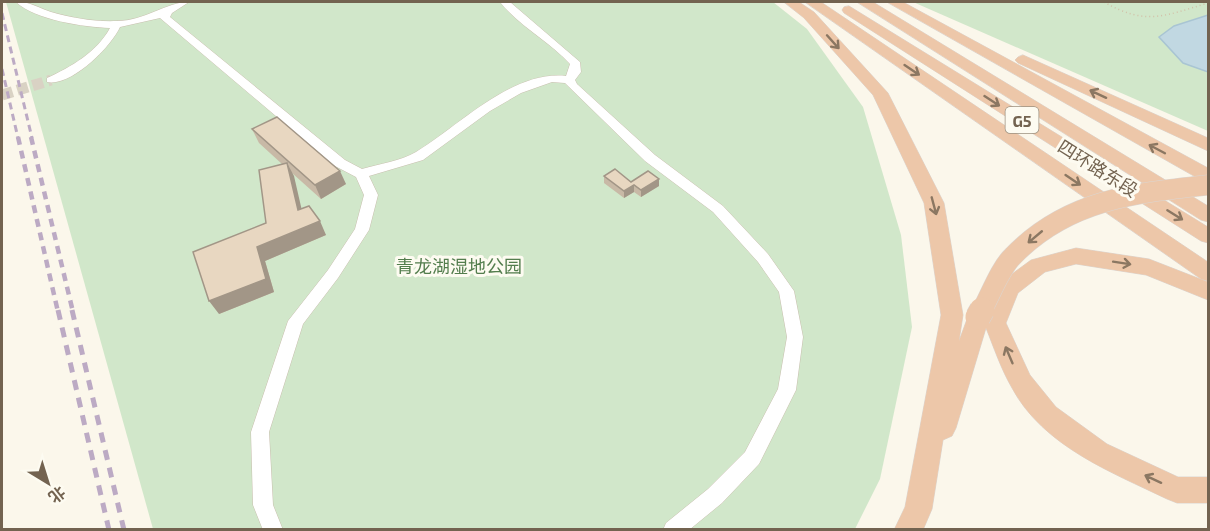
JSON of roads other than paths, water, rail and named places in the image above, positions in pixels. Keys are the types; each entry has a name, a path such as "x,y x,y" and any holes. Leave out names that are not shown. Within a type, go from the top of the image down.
{"highway":[{"path":"791,2 809,15 880,93 934,203 952,315 913,519"},
{"path":"812,2 1209,273"},
{"name":"四环路东段","path":"836,2 1209,236"},
{"name":"四环路东段","path":"864,2 1209,215"},
{"path":"895,2 1209,145"},
{"path":"895,2 1209,176"},
{"path":"913,519 978,317 1011,257 1053,222 1096,203 1147,192 1209,185"},
{"path":"1209,291 1149,267 1076,256 1038,266 1009,288 995,323 1021,382 1047,415 1098,453 1177,490 1209,490"}],"street":[{"path":"21,2 33,10 52,16 116,26 167,12 184,2"},
{"path":"505,2 525,24 568,54 576,64 575,72 569,80"},
{"path":"167,12 165,18 340,163 361,174 371,195 362,230 333,274 296,321 260,432 263,506 273,530"},
{"path":"51,80 73,70 97,51 116,26"},
{"path":"361,174 418,157 486,108 517,91 551,78 569,80 650,158 718,209 763,258 786,291 795,337 787,390 752,458 715,496 673,530"}],"water":[{"path":"1208,15 1208,72 1183,63 1159,37 1174,26"}],"tunnel":[{"path":"2,95 51,80"}],"railway":[{"path":"2,13 32,138"},
{"path":"2,69 18,138"},
{"path":"18,137 58,312"},
{"path":"31,137 73,312"},
{"path":"58,310 109,530"},
{"path":"72,310 124,530"}],"park label":[{"name":"青龙湖湿地公园","path":"459,266"}]}
